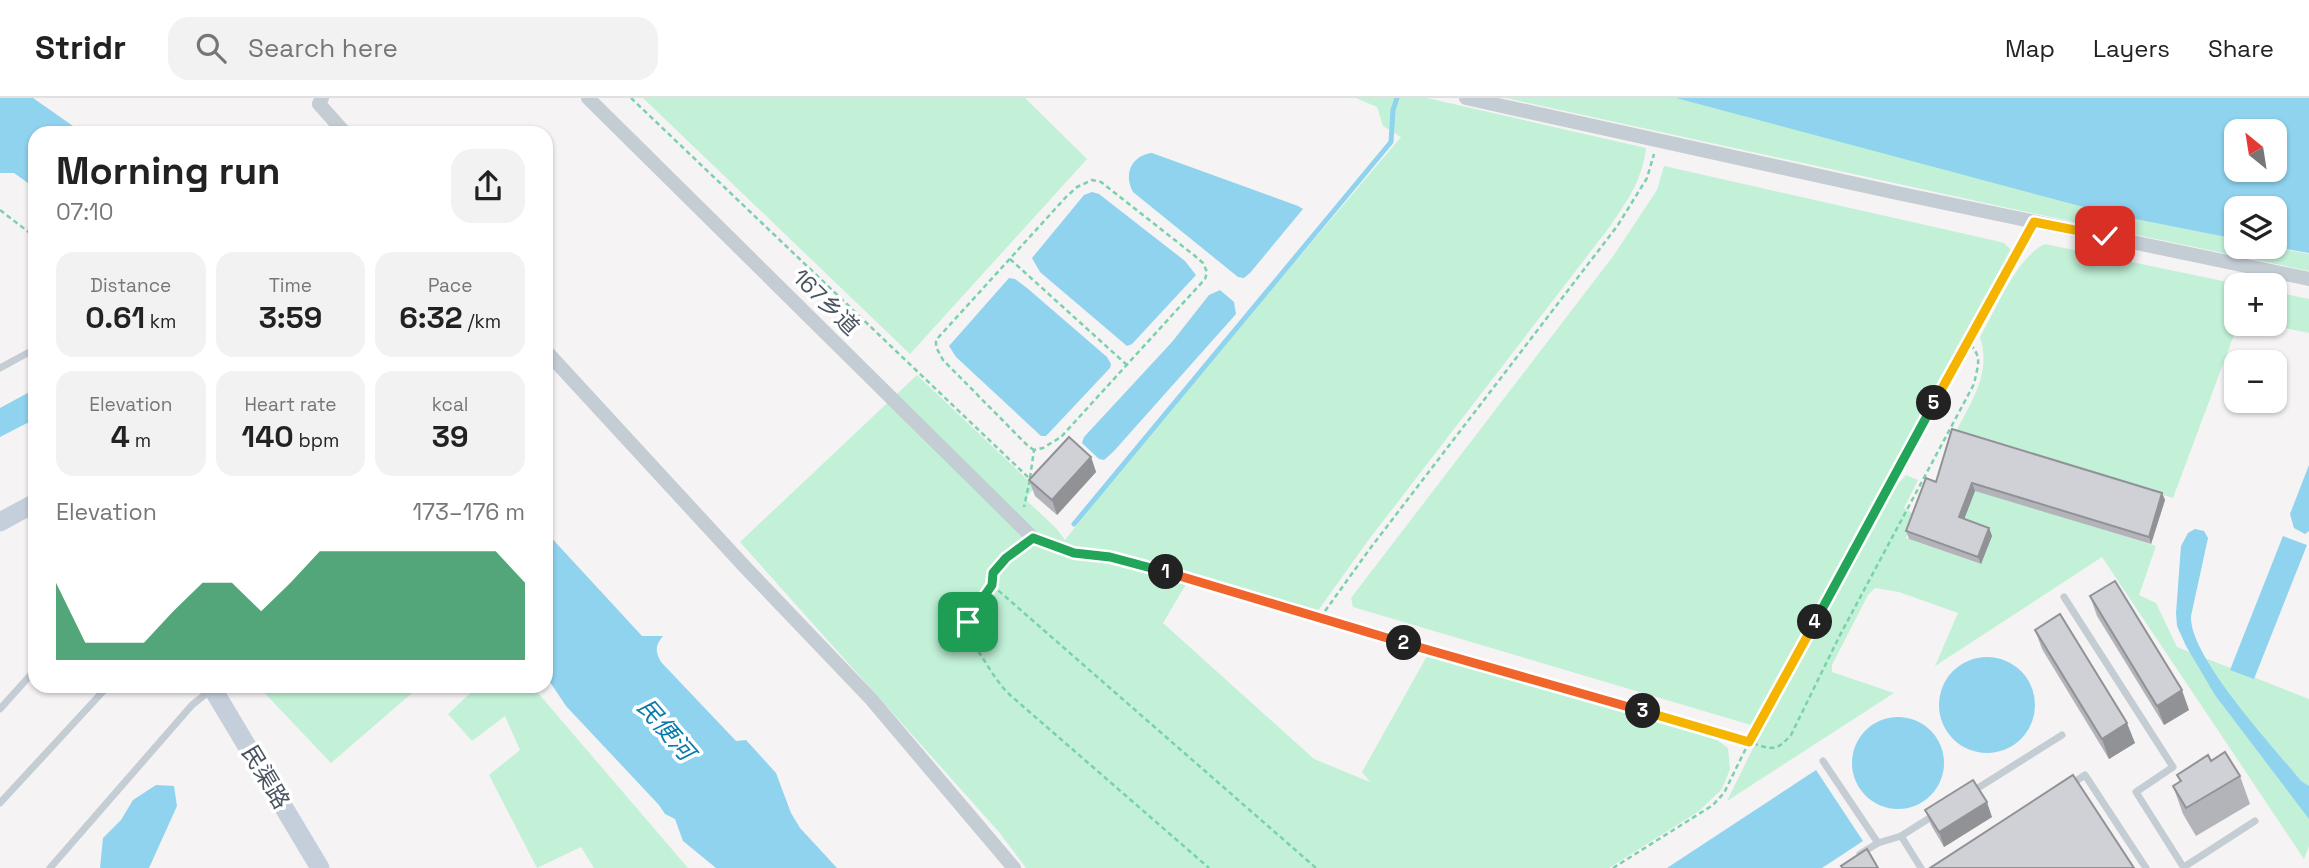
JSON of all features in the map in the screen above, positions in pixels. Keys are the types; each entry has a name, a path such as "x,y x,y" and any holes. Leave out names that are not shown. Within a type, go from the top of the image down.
{"street":[{"path":"321,98 319,104 339,126"},
{"name":"167乡道","path":"588,98 1033,538"},
{"path":"1466,98 2309,279"},
{"path":"553,359 753,576 871,699 1014,868"},
{"path":"0,522 28,507"},
{"name":"民渠路","path":"216,693 320,868"}],"lane":[{"path":"0,368 28,353"},
{"path":"2064,597 2173,767 2136,792 2184,868 2255,821"},
{"path":"0,709 28,678"},
{"path":"0,803 102,693"},
{"path":"50,868 205,693"},
{"path":"1958,800 2062,735"},
{"path":"1824,761 1878,843"},
{"path":"2063,789 2085,775 2146,868"},
{"path":"1849,862 1878,843 1901,836 1947,807"},
{"path":"1901,836 1921,868"}],"path":[{"path":"631,98 1030,478"},
{"path":"1320,618 1368,550 1618,225 1647,178 1657,140"},
{"path":"1092,180 1101,182 1203,263 1208,272 1205,279 1127,365 1061,437 1043,448 1034,450 943,360 936,347 936,340 1077,187 1092,180"},
{"path":"0,210 28,232"},
{"path":"1613,868 1713,805 1724,793 1749,742 2034,222"},
{"path":"1010,259 1127,365"},
{"path":"1209,868 999,685 967,635 968,622 992,585 993,573 1006,558 1033,538 1074,553 1136,563 1770,749 1779,748 1791,735 1839,637 1974,384 1979,362 1977,351 1968,342"},
{"path":"1016,522 1030,488 1034,450"},
{"path":"992,585 1316,868"}],"green space":[{"path":"643,98 1025,98 1087,159 910,354"},
{"path":"1356,98 1427,98 1646,148 1644,159 1634,188 1611,225 1367,542 1317,612 1192,574 1163,623 1314,759 1370,782 1362,772 1427,656 1716,739 1728,748 1730,769 1722,789 1699,811 1609,868 1026,868 999,832 740,542 917,375 1035,487 1025,499 1065,540 1141,443 1401,137 1383,126 1377,107"},
{"path":"1506,98 1683,98 2110,214 2224,237 2224,253"},
{"path":"1664,166 1992,240 2004,243 2011,250 1751,725 1353,607 1351,598 1614,255 1657,190"},
{"path":"2045,244 2224,281 2224,336 2234,336 2228,350 2224,350 2224,361 2173,498 1955,434 1982,375 1983,350 1980,337 2016,272"},
{"path":"2287,250 2309,254 2309,271 2252,259 2287,259"},
{"path":"2287,294 2309,299 2309,333 2287,328"},
{"path":"1906,475 1918,480 1904,508 1915,515 1906,538 1980,564 1962,525 1975,490 2156,546 2139,595 2156,603 2177,647 2309,699 2309,846 2304,859 2102,557 1935,666 1958,613 1899,592 1875,588 1868,595 1832,665 1832,672 1894,693 1727,801 1763,728 1897,485"},
{"path":"265,693 412,693 331,763"},
{"path":"470,693 538,693 688,868 594,868 581,847 537,868 489,775 520,750 505,716 472,741 448,714"}],"water":[{"path":"0,98 33,98 73,126 28,126 28,183 14,173 0,173"},
{"path":"1676,98 2309,98 2309,253 2287,249 2287,196 2224,196 2224,237 2110,214"},
{"path":"1152,153 1303,209 1250,273 1244,278 1238,277 1133,192 1129,179 1131,166 1139,157"},
{"path":"1092,192 1099,194 1185,261 1196,275 1132,344 1127,346 1040,272 1032,258 1084,195"},
{"path":"1009,278 1027,288 1107,357 1111,364 1046,436 1041,436 956,357 949,346"},
{"path":"1220,290 1234,302 1236,314 1114,451 1104,460 1099,459 1082,443 1084,437 1172,342 1209,295"},
{"path":"28,393 28,423 0,437 0,408"},
{"path":"2309,465 2309,531 2305,534 2294,528 2290,514"},
{"path":"2195,529 2204,531 2208,538 2191,616 2194,633 2204,654 2235,701 2301,781 2309,786 2309,819 2215,695 2177,626 2181,546 2188,533"},
{"path":"2283,536 2307,545 2254,679 2230,670"},
{"name":"民便河","path":"553,540 642,636 663,636 657,649 661,662 736,741 746,740 776,773 791,813 800,828 837,868 716,868 683,841 675,819 665,814 566,706 553,686"},
{"path":"1987,657 2005,661 2021,671 2031,687 2035,705 2031,723 2021,739 2005,749 1987,753 1969,749 1953,739 1943,723 1939,705 1943,687 1953,671 1969,661"},
{"path":"1898,717 1916,720 1931,730 1941,745 1944,763 1941,781 1931,796 1916,806 1898,809 1880,806 1865,796 1855,781 1852,763 1855,745 1865,730 1880,720"},
{"path":"1816,770 1863,841 1822,868 1667,868"},
{"path":"156,785 174,786 177,806 149,868 100,868 103,838 121,820 133,800"}],"building":[{"path":"1952,429 2162,493 2149,537 1972,483 1959,517 1989,528 1978,557 1906,531 1926,478 1936,482"},
{"path":"1069,437 1091,457 1052,500 1029,480"},
{"path":"2115,581 2182,690 2157,706 2090,596"},
{"path":"2060,614 2127,723 2102,739 2035,630"},
{"path":"2225,752 2240,776 2186,808 2173,786 2181,781 2177,775 2208,755 2211,761"},
{"path":"2073,775 2134,868 1930,868"},
{"path":"1973,780 1987,802 1939,832 1925,810"},
{"path":"1867,849 1878,868 1841,866"}],"waterway":[{"path":"1074,524 1391,142 1393,110 1397,98"}],"route":[{"path":"968,622 992,585 993,573 1006,558 1033,538 1074,553 1136,563 1749,742 2034,222 2105,236"}]}
